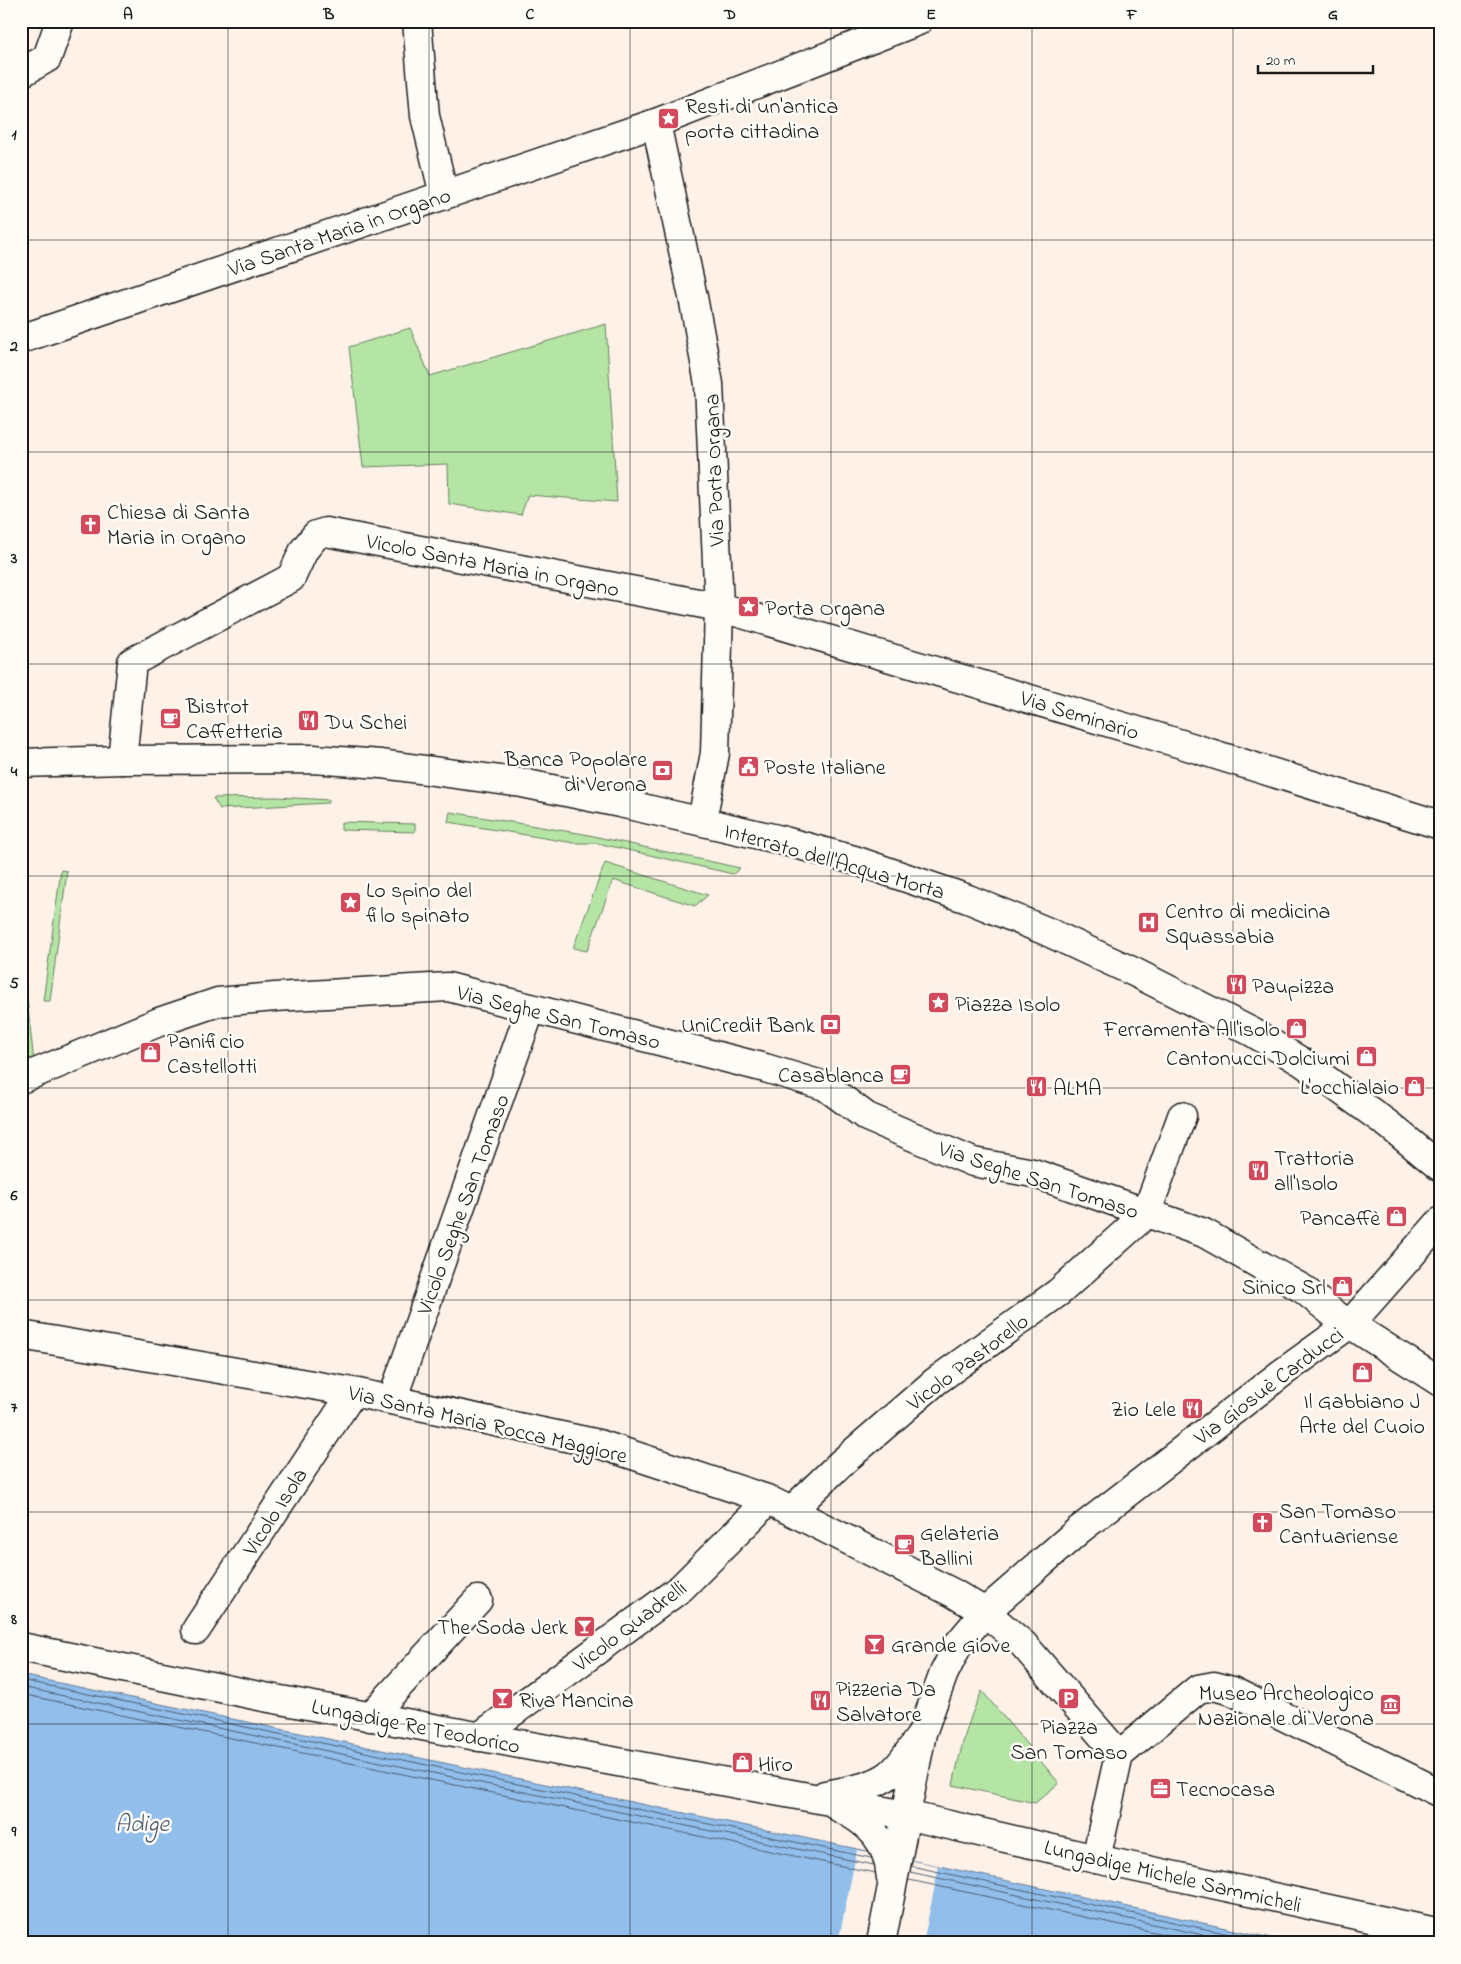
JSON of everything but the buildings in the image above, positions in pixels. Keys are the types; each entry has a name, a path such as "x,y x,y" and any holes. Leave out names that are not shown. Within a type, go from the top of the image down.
{"street":[{"path":"21,73 47,58 60,21"},
{"path":"417,21 425,116 444,195"},
{"name":"Via Santa Maria in Organo","path":"21,339 656,123 918,21"},
{"name":"Via Porta Organa","path":"656,123 693,297 709,384 719,607 715,753 702,822"},
{"name":"Vicolo Santa Maria in Organo","path":"122,760 132,662 291,578 304,550 316,535 326,532 719,607"},
{"name":"Via Seminario","path":"719,607 1178,743 1440,825"},
{"name":"Interrato dell'Acqua Morta","path":"21,763 122,760 313,759 381,764 522,783 620,802 854,860 968,900 1055,935 1244,1028 1302,1062 1389,1125 1440,1167"},
{"name":"Via Seghe San Tomaso","path":"21,1079 159,1022 218,1002 275,996 448,987 755,1066 825,1086 867,1117 973,1162 1033,1174 1204,1233 1303,1289 1334,1314 1440,1382"},
{"name":"Vicolo Seghe San Tomaso","path":"392,1400 531,1008"},
{"path":"1146,1214 1182,1116"},
{"name":"Vicolo Pastorello","path":"791,1511 840,1464 936,1382 1059,1292 1146,1214"},
{"name":"Via Giosuè Carducci","path":"985,1612 1079,1530 1282,1372 1350,1324 1440,1222"},
{"name":"Via Santa Maria Rocca Maggiore","path":"21,1335 353,1392 599,1444 767,1499 952,1593 985,1612"},
{"name":"Vicolo Isola","path":"196,1630 353,1392"},
{"name":"Vicolo Quadrelli","path":"479,1737 681,1588 755,1514 767,1499"},
{"path":"370,1717 478,1600"},
{"path":"881,1943 922,1733 944,1673 960,1643 985,1612 1022,1644 1119,1755"},
{"name":"Lungadige Re Teodorico","path":"21,1647 370,1717 906,1815"},
{"path":"1096,1859 1119,1755 1198,1689 1214,1686 1232,1691 1440,1792"},
{"path":"812,1797 860,1788 889,1775 904,1759 922,1733"},
{"name":"Lungadige Re Teodorico","path":"812,1797 859,1818 877,1834 890,1862 891,1895"},
{"name":"Lungadige Michele Sammicheli","path":"906,1815 1096,1859 1440,1934"}],"green space":[{"path":"606,324 617,502 528,495 521,515 449,504 448,464 363,467 349,347 410,328 430,376"},
{"path":"277,797 330,800 328,803 220,809 213,798"},
{"path":"450,812 584,834 740,868 733,874 597,843 574,843 448,822"},
{"path":"341,822 415,824 415,832 341,830"},
{"path":"605,863 708,895 695,906 613,880 587,951 573,948"},
{"path":"61,870 67,871 50,1001 43,1001"},
{"path":"21,945 34,1062 21,1067"},
{"path":"982,1691 1059,1783 1035,1803 953,1785 968,1725"}],"water":[{"name":"Adige","path":"21,1675 939,1866 1295,1943 21,1943"}],"pier":[{"path":"857,1850 939,1866 923,1943 838,1943"}],"place":[{"name":"Resti di un'antica porta cittadina","path":"669,118"},
{"name":"Chiesa di Santa Maria in Organo","path":"91,524"},
{"name":"Porta Organa","path":"749,607"},
{"name":"Bistrot Caffetteria","path":"170,718"},
{"name":"Du Schei","path":"309,721"},
{"name":"Poste Italiane","path":"748,766"},
{"name":"Banca Popolare di Verona","path":"663,771"},
{"name":"Lo spino del filo spinato","path":"350,902"},
{"name":"Centro di medicina Squassabia","path":"1149,923"},
{"name":"Paupizza","path":"1236,985"},
{"name":"Piazza Isolo","path":"939,1003"},
{"name":"UniCredit Bank","path":"831,1024"},
{"name":"Ferramenta All'isolo","path":"1296,1028"},
{"name":"Panificio Castellotti","path":"151,1053"},
{"name":"Cantonucci Dolciumi","path":"1366,1057"},
{"name":"Casablanca","path":"900,1074"},
{"name":"L'occhialaio","path":"1415,1086"},
{"name":"ALMA","path":"1037,1087"},
{"name":"Trattoria all'Isolo","path":"1258,1170"},
{"name":"Pancaffè","path":"1396,1217"},
{"name":"Sinico Srl","path":"1342,1286"},
{"name":"Il Gabbiano J Arte del Cuoio","path":"1362,1372"},
{"name":"Zio Lele","path":"1192,1408"},
{"name":"San Tomaso Cantuariense","path":"1263,1523"},
{"name":"Gelateria Ballini","path":"904,1545"},
{"name":"The Soda Jerk","path":"584,1626"},
{"name":"Grande Giove","path":"875,1644"},
{"name":"Riva Mancina","path":"503,1699"},
{"name":"Piazza San Tomaso","path":"1069,1699"},
{"name":"Pizzeria Da Salvatore","path":"820,1701"},
{"name":"Museo Archeologico Nazionale di Verona","path":"1390,1705"},
{"name":"Hiro","path":"742,1763"},
{"name":"Tecnocasa","path":"1160,1788"}]}
